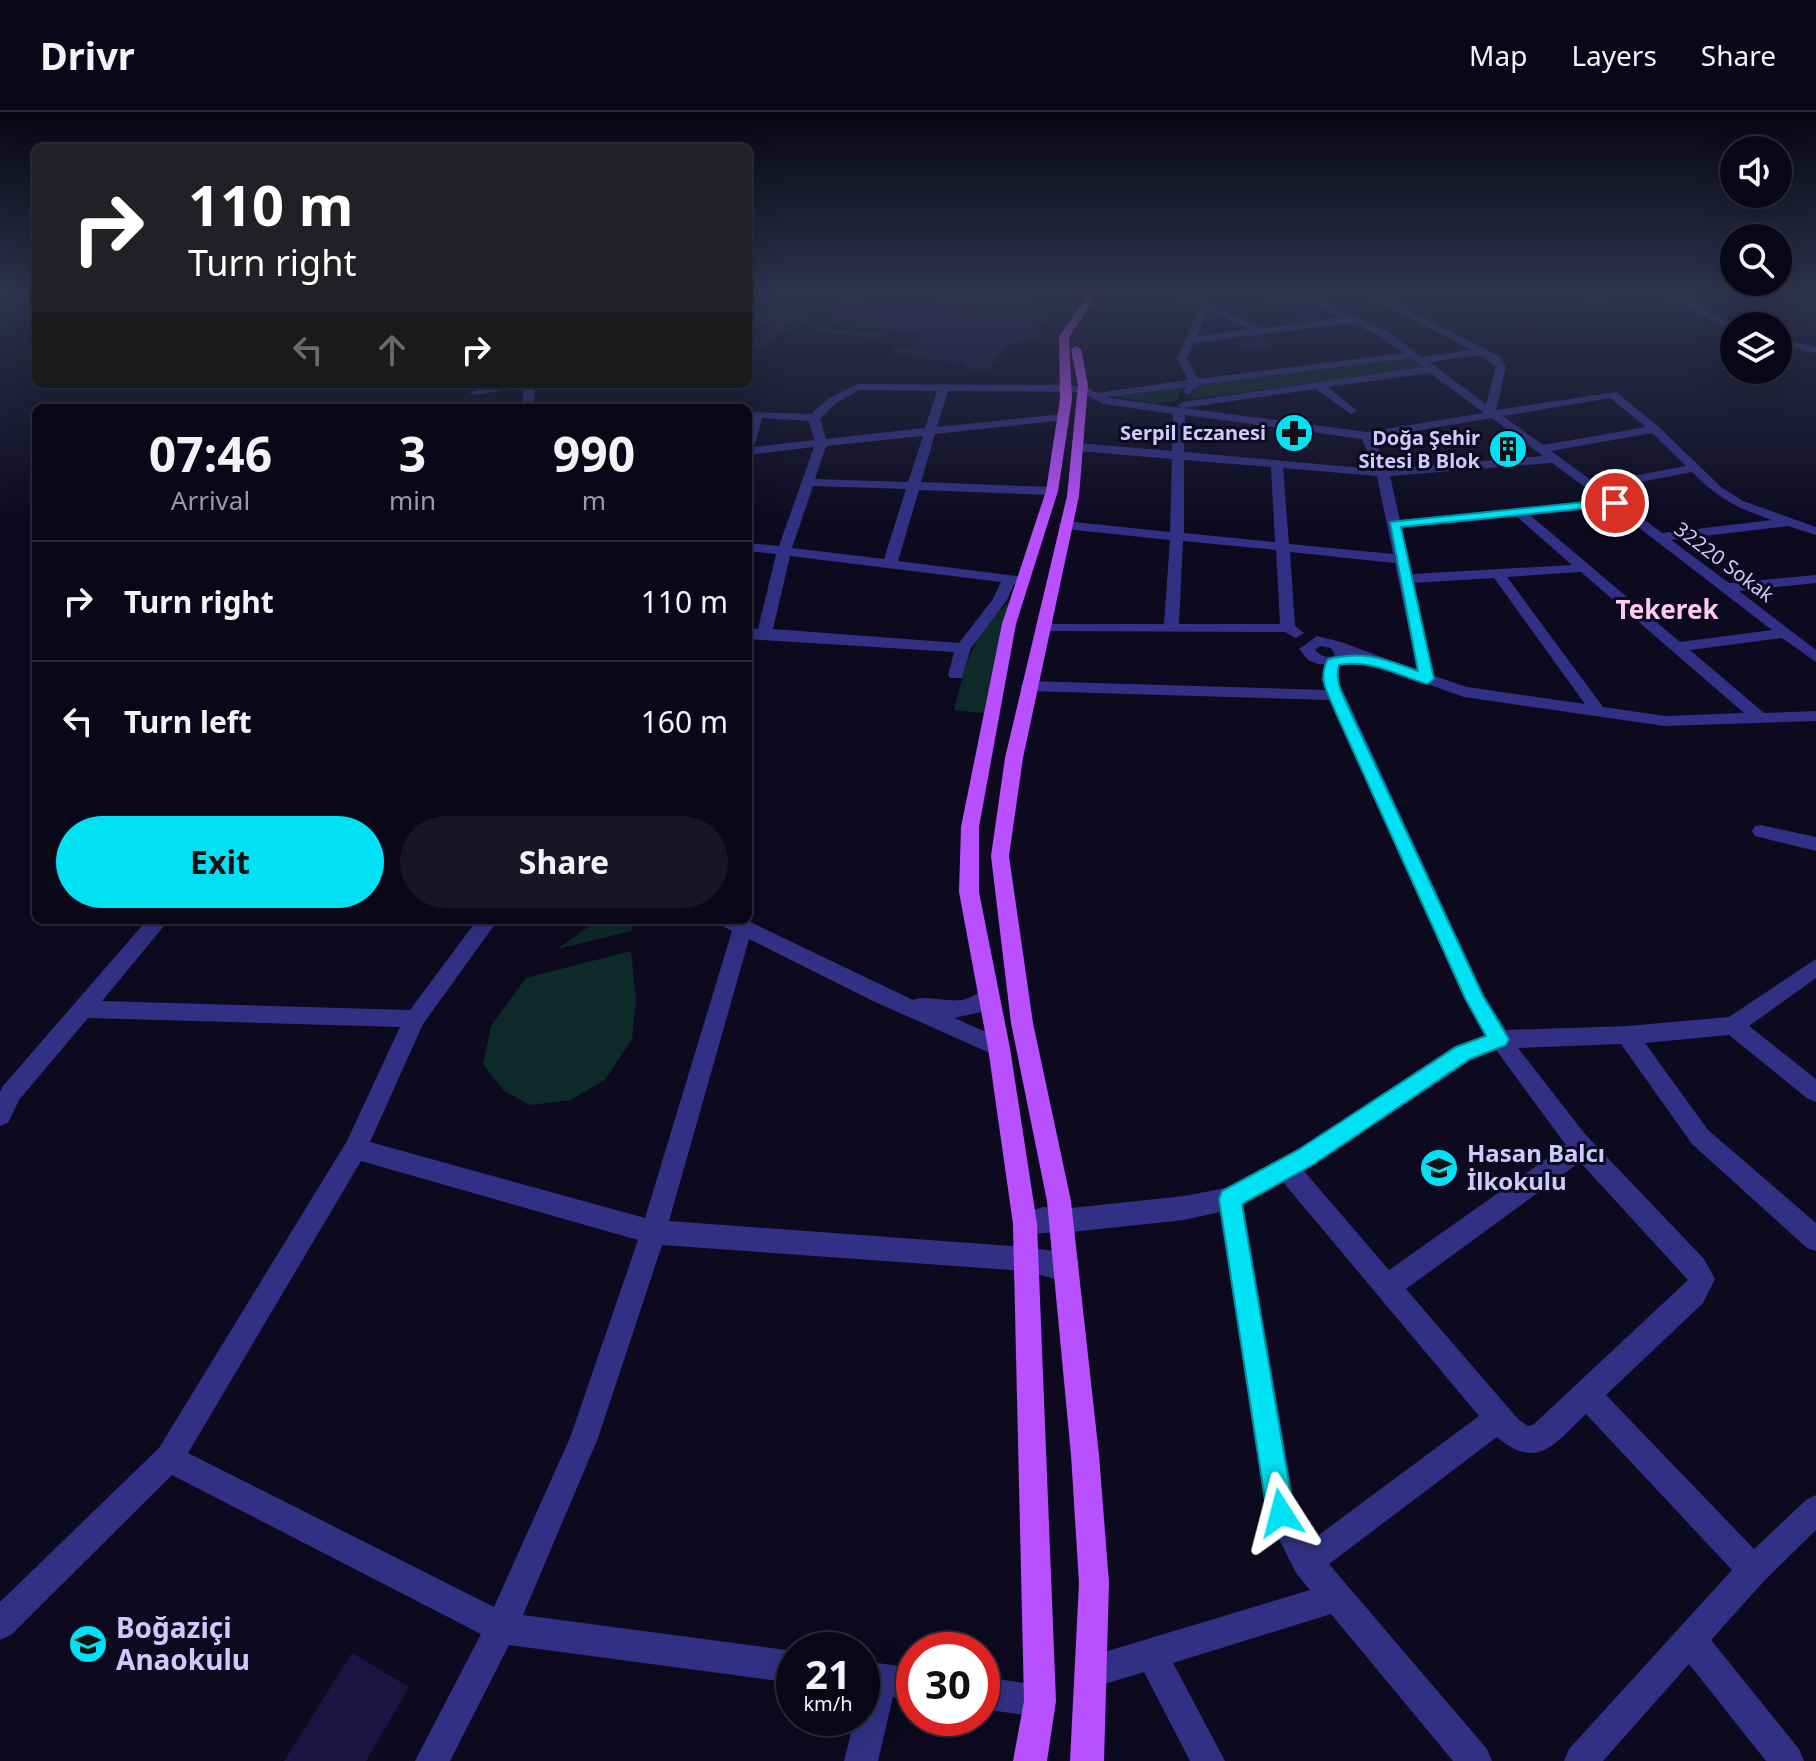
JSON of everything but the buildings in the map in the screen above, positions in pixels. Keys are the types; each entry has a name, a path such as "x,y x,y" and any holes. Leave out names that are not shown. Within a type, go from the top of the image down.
{"main road":[{"path":"1030,1761 1040,1701 1025,1224 999,1048 969,892 970,827 1017,580 1052,491 1077,399 1071,370"},
{"path":"1077,370 1078,447 1073,496 1028,686 1000,856 1022,1023 1062,1221 1085,1455 1094,1583 1087,1761"}],"street":[{"path":"1188,370 1194,382"},
{"path":"752,449 931,429 1077,399 1300,370"},
{"path":"752,433 757,414 814,418 832,401 857,387 943,389 1077,399 1155,409 1181,408 1241,396 1426,370"},
{"name":"32220 Sokak","path":"1434,370 1816,657"},
{"path":"1490,412 1500,370"},
{"path":"1171,628 1181,408 1194,382"},
{"path":"1318,385 1351,411"},
{"path":"475,392 502,388"},
{"path":"890,563 943,389"},
{"path":"1181,408 1367,436 1490,412 1612,394 1655,429 1717,490 1738,504 1816,531"},
{"path":"1241,396 1270,423"},
{"path":"765,633 784,551 821,443 814,418"},
{"path":"1541,449 1655,429"},
{"path":"1367,436 1383,473 1427,679"},
{"path":"1078,447 1383,473 1554,459"},
{"path":"1277,464 1282,548 1292,630 1310,652 1336,668"},
{"path":"1593,487 1695,468"},
{"path":"808,482 1052,491"},
{"path":"1394,524 1615,503"},
{"path":"1519,512 1760,718"},
{"path":"1660,537 1789,523"},
{"path":"1065,525 1400,559"},
{"path":"752,547 1017,580"},
{"path":"1405,579 1585,568"},
{"path":"1498,574 1598,711"},
{"path":"1726,588 1816,579"},
{"path":"956,675 963,648 1017,580"},
{"path":"1041,628 1292,630 1323,641 1476,1000 1499,1039 1581,1148 1702,1279 1694,1294 1539,1439 1524,1440 1499,1418 1286,1168"},
{"path":"1677,647 1785,633"},
{"path":"752,634 963,648"},
{"path":"1310,652 1311,642 1323,641"},
{"path":"1799,643 1816,641"},
{"path":"1028,686 1336,668 1376,661 1464,692 1665,721 1816,716"},
{"path":"1761,831 1816,844"},
{"path":"0,1116 11,1093 156,924"},
{"path":"0,1624 169,1458 355,1149 415,1019 485,924"},
{"path":"432,1761 502,1628 583,1439 652,1232 735,925 999,1048"},
{"path":"1025,1224 1043,1219 1062,1221 1184,1208 1230,1199 1286,1168 1463,1053 1499,1039 1627,1035 1733,1026 1816,967"},
{"path":"880,995 922,1006 955,1010 976,1007 989,997"},
{"path":"85,1009 415,1019"},
{"path":"1733,1026 1816,1092"},
{"path":"1627,1035 1700,1137 1816,1239"},
{"path":"1387,1287 1581,1148"},
{"path":"355,1149 652,1232 1026,1259 1055,1266 1066,1263"},
{"path":"1230,1199 1281,1513 1307,1562 1475,1761"},
{"path":"1586,1394 1753,1570"},
{"path":"1307,1562 1499,1418"},
{"path":"169,1458 502,1628 776,1665"},
{"path":"1581,1761 1753,1570 1813,1520"},
{"path":"1091,1672 1337,1597"},
{"path":"1690,1640 1787,1761"},
{"path":"1152,1655 1208,1761"},
{"path":"1000,1695 1040,1701"},
{"path":"861,1761 864,1736"}],"green space":[{"path":"1315,370 1417,370 1190,399 1197,385"},
{"path":"1185,385 1176,401 1155,403 1102,395"},
{"path":"1009,603 984,713 954,710 972,650 987,624"},
{"path":"592,924 634,924 631,931 557,949"},
{"path":"631,951 636,1000 632,1039 605,1080 570,1100 530,1105 504,1091 483,1064 491,1026 526,978"}],"place":[{"name":"Serpil Eczanesi","path":"1294,433"},
{"name":"Doğa Şehir Sitesi B Blok","path":"1508,449"},
{"name":"Hasan Balcı İlkokulu","path":"1439,1168"},
{"name":"Boğaziçi Anaokulu","path":"88,1644"}],"district":[{"name":"Tekerek","path":"1667,610"}],"route":[{"path":"1281,1513 1230,1199 1306,1157 1463,1053 1499,1039 1476,1000 1344,713 1329,679 1330,669 1333,662 1354,658 1376,661 1427,679 1394,524 1615,503"}]}
